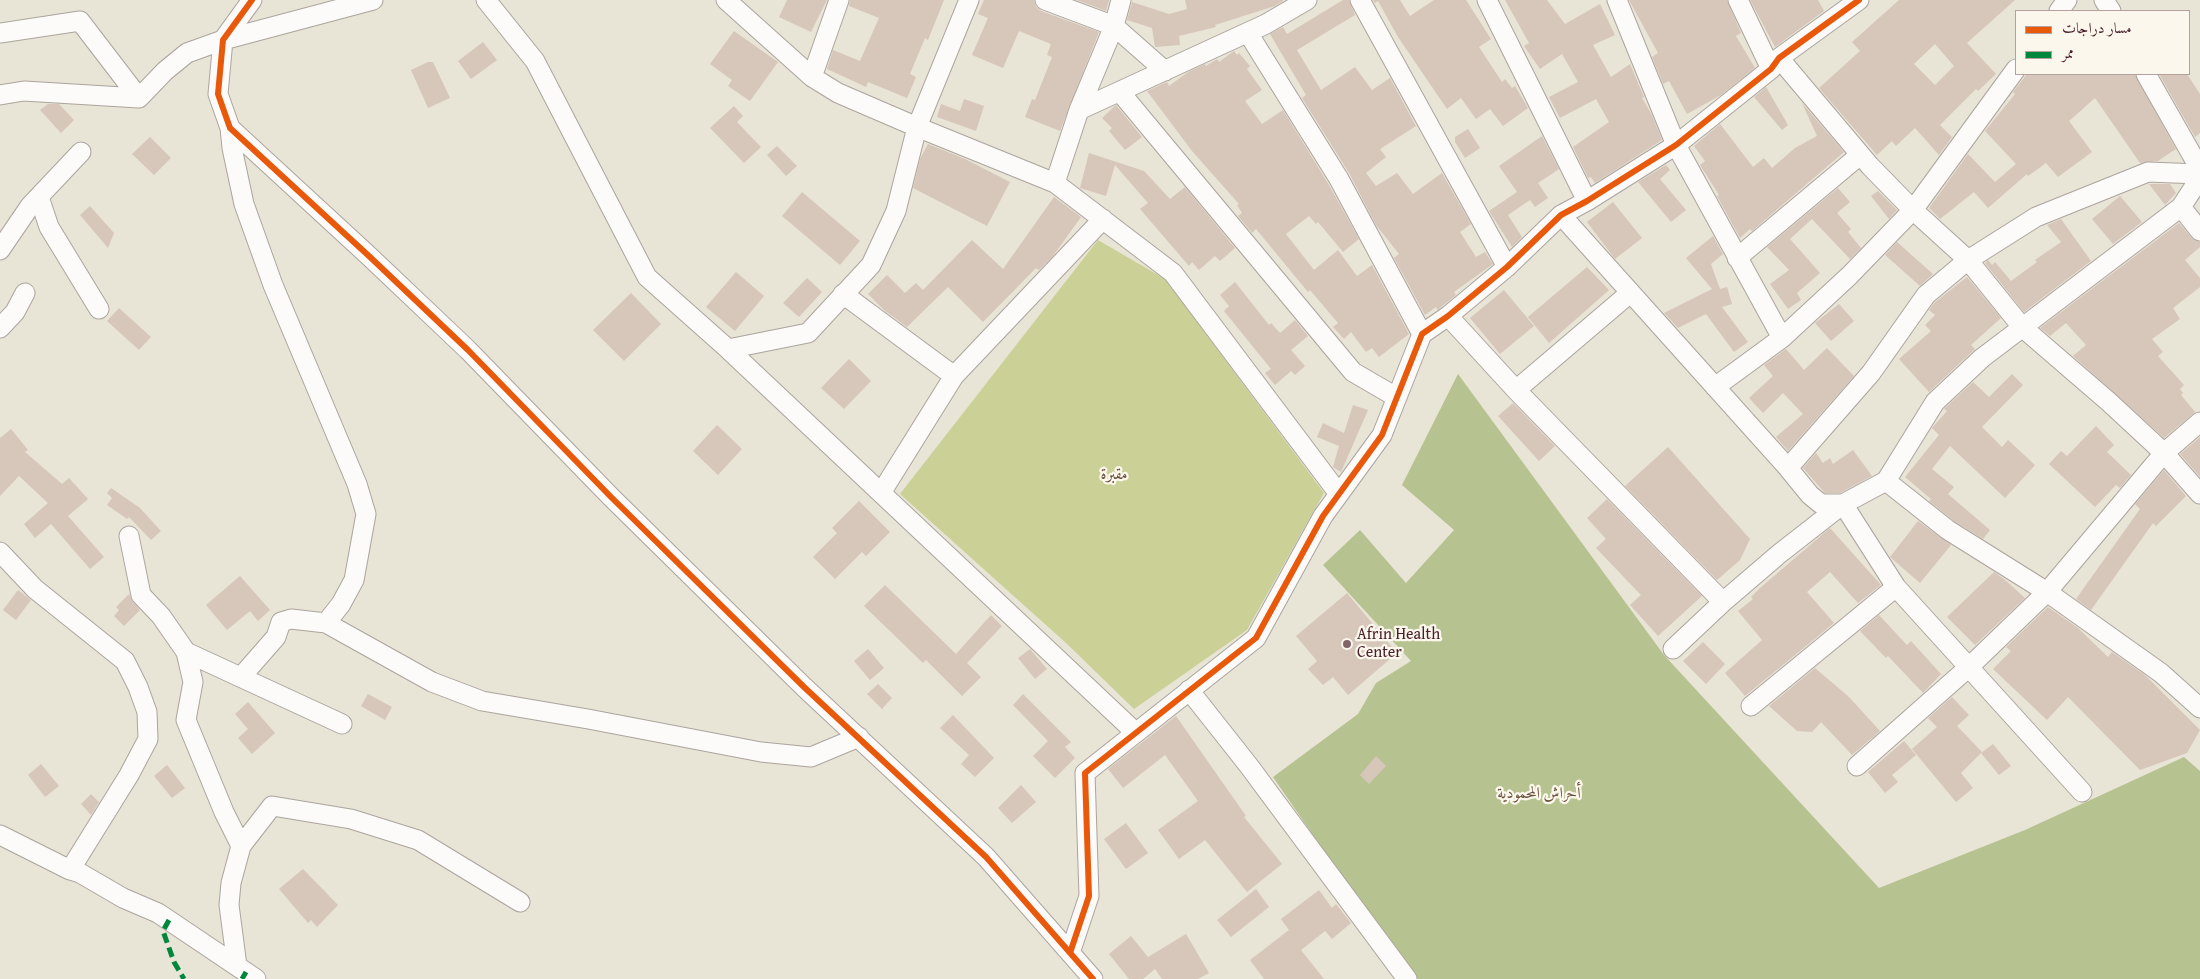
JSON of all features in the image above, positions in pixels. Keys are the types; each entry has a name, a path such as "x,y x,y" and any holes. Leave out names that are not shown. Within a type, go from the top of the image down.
{"street":[{"path":"252,0 245,7 223,40 218,94 230,128 232,148 244,204 273,286 357,484 366,514 354,580 341,604 326,623"},
{"path":"0,95 24,91 139,98 165,71 187,53 223,40 373,0"},
{"path":"486,0 535,61 647,277 728,349 1135,732"},
{"path":"812,77 839,0"},
{"path":"728,349 808,333 870,265 896,211 917,127 969,0"},
{"path":"1045,0 1114,26 1165,71"},
{"path":"1055,183 1080,110 1114,26 1121,0"},
{"path":"1266,24 1275,0"},
{"path":"1080,110 1248,33 1308,0"},
{"path":"1360,0 1507,267"},
{"path":"1487,0 1587,201"},
{"path":"1617,0 1676,145 1782,338"},
{"path":"1738,0 1775,64 1860,155 1913,210 1968,260 2022,327 2109,402 2164,453 2200,494"},
{"path":"728,1 812,77 838,92 917,127 1055,183 1173,272 1339,494"},
{"path":"1070,953 1089,896 1085,773 1256,638 1323,516 1382,435 1422,334 1448,316 1507,267 1561,215 1587,201 1676,145 1850,3"},
{"path":"0,33 80,21 139,98"},
{"path":"1248,33 1339,179 1422,334"},
{"path":"1715,387 1782,338 1849,276 1913,210 2015,70"},
{"path":"2147,75 2200,169"},
{"path":"1120,92 1353,372 1396,397"},
{"path":"230,128 468,350 612,497 804,687 986,857 1093,979"},
{"path":"0,250 30,206 81,152"},
{"path":"1737,258 1860,155"},
{"path":"1788,468 1871,374 1926,295 1968,260 2036,217 2148,172 2200,174"},
{"path":"1673,649 1723,602 1779,554 1843,504 1886,482 1935,402 1982,358 2181,206 2200,178"},
{"path":"39,197 48,227 99,309"},
{"path":"2181,206 2200,231"},
{"path":"1561,215 1788,468 1810,495 1821,504 1843,504"},
{"path":"881,493 954,376 1103,219"},
{"path":"0,328 15,312 25,293"},
{"path":"843,294 954,376"},
{"path":"1516,390 1630,294"},
{"path":"1448,316 1516,390 1723,602"},
{"path":"1857,766 1969,667 2047,592 2164,453 2200,422"},
{"path":"1886,482 1948,530 2047,592 2161,674 2200,708"},
{"path":"1843,504 1896,586 2082,792"},
{"path":"128,536 141,595 161,616 186,652 192,682 186,720 224,812 241,846"},
{"path":"0,552 35,589 125,661 138,687 147,712 148,739 129,775 70,870"},
{"path":"1751,706 1896,586"},
{"path":"241,677 276,637 281,622 291,619 326,623 432,682 482,700 588,718 761,752 811,758 859,738"},
{"path":"186,652 342,724"},
{"path":"1189,690 1250,766 1407,979"},
{"path":"237,966 228,904 231,882 241,846 272,806 350,819 418,840 520,902"},
{"path":"0,834 70,870 80,873 123,898 158,913 256,979"}],"green space":[{"name":"مقبرة","path":"1098,240 1165,279 1324,493 1247,630 1134,709 1066,643 900,494"},
{"name":"أحراش المحمودية","path":"1458,374 1664,655 1879,888 2025,830 2184,757 2200,771 2200,979 1418,979 1368,915 1273,777 1358,714 1376,683 1411,661 1323,565 1360,530 1406,583 1454,530 1402,485"}],"building":[{"path":"787,0 827,0 811,32 779,17"},
{"path":"850,0 944,0 928,40 925,38 910,74 916,77 907,98 868,82 866,87 827,69 833,50 860,61 879,18 849,6"},
{"path":"984,0 1034,0 1036,7 1041,11 1099,32 1060,131 1025,117 1032,99 1035,100 1052,57 1047,55 1051,44 1019,31 1003,68 972,55 988,18 978,14"},
{"path":"1077,0 1109,0 1106,11"},
{"path":"1185,0 1283,1 1275,6 1215,25 1216,27 1179,36 1180,45 1155,47 1152,28 1127,20 1132,2 1169,14 1187,9"},
{"path":"1343,0 1349,0 1355,15 1297,50 1321,90 1355,67 1372,90 1390,78 1416,126 1380,149 1386,157 1366,173 1376,186 1397,173 1413,194 1442,173 1471,224 1460,232 1476,257 1485,252 1493,264 1454,292 1456,295 1438,310 1436,307 1425,315 1394,258 1399,254 1376,225 1349,173 1302,98 1306,95 1270,34 1283,27 1287,34"},
{"path":"1373,0 1400,0 1410,16 1434,0 1466,0 1491,39 1479,47 1502,82 1505,79 1512,88 1515,86 1528,108 1503,126 1490,109 1476,119 1461,98 1447,109 1398,37 1378,1 1375,3"},
{"path":"1505,0 1547,0 1565,24 1600,4 1615,35 1593,45 1611,77 1630,64 1644,97 1642,98 1652,115 1662,140 1595,183 1591,177 1588,178 1573,147 1609,122 1596,99 1560,118 1549,97 1578,82 1562,54 1540,69 1524,46 1529,43"},
{"path":"1629,0 1727,0 1741,33 1736,36 1755,68 1721,95 1687,114 1669,81 1663,84 1652,57 1658,53"},
{"path":"1750,0 1818,0 1824,11 1775,47"},
{"path":"1899,0 2015,0 1967,43 1996,74 1978,91 1976,89 1940,125 1952,137 1939,155 1915,128 1896,146 1892,141 1877,155 1819,88 1860,51 1852,42","holes":["1935,44 1954,66 1935,85 1914,64"]},
{"path":"734,31 778,62 750,101 728,86 732,80 710,64"},
{"path":"483,42 497,60 471,79 458,61"},
{"path":"1234,51 1237,55 1239,53 1250,66 1247,69 1262,90 1245,101 1262,124 1283,110 1329,185 1359,239 1343,252 1318,222 1316,224 1309,216 1286,234 1314,270 1338,250 1357,276 1372,265 1409,334 1379,357 1372,348 1366,352 1351,332 1344,339 1333,327 1338,323 1310,290 1308,292 1256,229 1252,233 1238,216 1242,213 1237,205 1239,204 1192,151 1147,91 1167,82 1169,86 1188,72 1205,64 1206,66 1217,59 1219,62"},
{"path":"428,62 433,62 450,98 428,108 411,70"},
{"path":"2026,75 2136,75 2176,149 2158,161 2140,163 2095,98 2069,121 2092,152 2058,177 2046,163 2028,176 2027,174 1988,208 1974,192 1940,219 1929,208 1968,154 1995,182 2016,164 1985,131 2015,94 2013,92"},
{"path":"2160,75 2188,75 2200,94 2200,133 2195,137"},
{"path":"1766,87 1788,125 1782,130 1754,97"},
{"path":"964,99 984,106 976,131 937,117 941,104 960,111"},
{"path":"1802,103 1844,152 1752,231 1750,229 1740,238 1717,196 1719,195 1700,165 1705,161 1694,146 1720,124 1753,167 1764,158 1772,168 1795,148 1817,136"},
{"path":"48,104 59,104 74,120 61,133 40,110"},
{"path":"1116,105 1142,137 1125,150 1109,131 1112,128 1102,118"},
{"path":"734,106 743,116 737,122 761,147 744,163 710,128"},
{"path":"1468,129 1480,148 1465,158 1455,142 1455,137"},
{"path":"1542,136 1559,169 1538,183 1548,198 1535,207 1530,200 1508,215 1522,237 1512,247 1489,211 1517,192 1499,166"},
{"path":"150,137 171,158 154,175 132,154"},
{"path":"928,144 965,159 1010,182 987,226 913,188 920,159"},
{"path":"777,146 797,166 786,176 767,155"},
{"path":"1089,153 1144,171 1170,199 1185,187 1235,248 1220,261 1215,256 1199,270 1192,262 1189,266 1140,209 1148,203 1115,165 1106,196 1080,188"},
{"path":"1666,165 1670,170 1660,179 1686,210 1671,222 1638,182"},
{"path":"2149,184 2170,184 2176,193 2165,205"},
{"path":"1838,188 1850,202 1837,213 1851,229 1848,232 1861,248 1850,259 1812,219 1790,239 1820,273 1797,293 1801,300 1788,309 1770,284 1789,270 1767,247"},
{"path":"1878,191 1897,210 1889,219 1871,196"},
{"path":"802,192 860,241 840,265 782,216"},
{"path":"2120,196 2142,222 2113,244 2092,219"},
{"path":"1054,197 1081,217 1053,256 1039,270 1036,268 983,322 948,287 907,327 884,310 868,294 887,275 905,293 916,283 923,290 972,240 1003,269"},
{"path":"1613,202 1642,238 1615,259 1587,222"},
{"path":"90,206 114,233 108,248 80,215"},
{"path":"2061,219 2091,261 2024,312 1985,263 1988,260 1992,265 1995,262 2011,281 2037,262 2035,260 2061,242 2047,225"},
{"path":"2179,223 2192,238 2200,242 2200,247 2185,260 2200,278 2200,287 2173,308 2180,319 2152,339 2163,352 2158,356 2184,385 2180,389 2183,393 2181,395 2195,412 2164,438 2073,356 2086,345 2066,323 2050,336 2040,328"},
{"path":"1713,236 1723,254 1711,264 1720,289 1727,287 1732,304 1722,307 1748,342 1734,352 1706,314 1678,328 1664,313 1712,289 1686,258"},
{"path":"1897,242 1933,274 1920,286 1885,255"},
{"path":"1587,267 1609,290 1549,343 1528,317"},
{"path":"736,272 764,296 735,331 706,307"},
{"path":"1967,277 2001,318 1971,345 1975,349 1929,392 1899,359 1931,331 1925,325 1935,315 1929,310 1934,303"},
{"path":"807,278 822,292 799,317 783,303"},
{"path":"1235,282 1269,325 1271,323 1280,333 1295,320 1308,336 1291,350 1305,366 1295,375 1291,371 1275,385 1265,373 1271,369 1224,311 1229,306 1220,295"},
{"path":"1504,290 1534,326 1500,354 1470,318"},
{"path":"631,293 661,324 624,361 593,330"},
{"path":"1839,304 1854,321 1831,341 1815,323"},
{"path":"119,308 151,337 139,350 107,321"},
{"path":"1827,348 1854,376 1788,451 1776,437 1803,414 1783,393 1763,413 1749,398 1773,376 1764,365 1786,349 1804,370"},
{"path":"849,359 871,381 844,409 821,388"},
{"path":"2012,374 2023,385 1982,427 2002,447 2008,440 2035,465 2005,498 1950,446 1932,469 1954,487 1948,494 1990,530 1983,539 1954,521 1929,501 1931,499 1905,477 1939,435 1932,428 1947,411 1944,409 1973,382 1989,397"},
{"path":"1513,403 1555,446 1539,461 1498,416"},
{"path":"1353,405 1368,410 1341,472 1333,467 1339,446 1317,437 1323,423 1344,433"},
{"path":"717,425 742,449 718,475 693,451"},
{"path":"2096,426 2114,445 2107,452 2131,475 2120,488 2116,485 2095,507 2049,464 2061,451 2067,456"},
{"path":"11,429 28,450 25,452 62,484 69,478 88,499 68,516 104,557 90,569 51,524 35,538 24,524 48,503 19,476 0,496 0,438"},
{"path":"2200,437 2200,477 2180,454"},
{"path":"1668,447 1750,539 1740,560 1717,580 1625,486"},
{"path":"1853,450 1872,476 1840,493 1825,493 1803,468 1816,453 1823,463 1830,458 1833,464"},
{"path":"2164,470 2186,496 2156,526 2153,523 2091,610 2076,599 2140,509 2135,504"},
{"path":"111,488 140,508 161,531 151,540 129,517 127,519 107,505 112,498 107,493"},
{"path":"1607,499 1702,596 1658,636 1630,605 1641,595 1596,548 1606,539 1587,518"},
{"path":"859,501 890,532 866,556 862,552 835,579 813,557 837,533 832,528"},
{"path":"1918,521 1951,545 1920,583 1890,557"},
{"path":"1830,528 1881,585 1858,603 1830,572 1807,592 1834,623 1745,696 1725,673 1762,640 1738,611 1753,599 1751,597 1760,588"},
{"path":"1994,572 2025,598 1975,645 1947,617"},
{"path":"240,576 270,610 258,621 250,611 227,630 206,605"},
{"path":"885,585 956,654 991,615 1002,626 967,663 981,677 962,696 926,660 923,663 864,606"},
{"path":"18,590 31,600 16,620 3,610"},
{"name":"Afrin Health Center","path":"1347,593 1397,653 1348,695 1333,677 1323,685 1308,669 1317,661 1296,636"},
{"path":"129,594 140,610 124,626 114,616 119,610 116,607"},
{"path":"2048,607 2078,628 2108,657 2112,652 2145,675 2200,730 2187,753 2140,770 2068,697 2047,720 1993,669 2011,651 2006,647"},
{"path":"1879,615 1907,645 1911,641 1941,674 1923,693 1888,656 1886,658 1860,631"},
{"path":"1703,642 1725,664 1706,684 1683,661"},
{"path":"868,649 884,668 870,680 854,661"},
{"path":"1030,649 1047,669 1035,679 1018,658"},
{"path":"1815,668 1849,697 1880,731 1852,755 1821,722 1812,732 1797,731 1769,706"},
{"path":"878,684 892,698 882,709 867,694"},
{"path":"368,694 392,707 385,720 361,706"},
{"path":"1023,694 1071,742 1065,747 1075,758 1055,778 1033,756 1048,741 1013,705"},
{"path":"1952,697 1969,715 1957,726 1982,752 1961,773 1973,788 1956,802 1912,749 1937,727 1928,718"},
{"path":"248,702 275,733 252,754 238,738 248,729 235,714"},
{"path":"953,715 994,758 975,777 961,764 969,755 940,728"},
{"path":"1176,716 1246,816 1244,817 1282,864 1247,892 1205,840 1179,859 1158,830 1198,801 1165,755 1123,788 1108,769"},
{"path":"1904,741 1916,755 1892,775 1898,782 1885,793 1868,772"},
{"path":"1993,744 2011,766 1999,775 1981,753"},
{"path":"1376,756 1386,766 1369,784 1360,775"},
{"path":"41,764 59,786 45,797 28,775"},
{"path":"167,765 185,788 172,798 154,776"},
{"path":"1021,785 1036,802 1012,823 998,808"},
{"path":"91,794 99,802 91,815 81,804"},
{"path":"1126,823 1148,853 1126,869 1104,839"},
{"path":"303,869 338,905 317,927 311,920 308,923 279,889"},
{"path":"1256,889 1269,907 1231,937 1217,920"},
{"path":"1319,890 1332,908 1336,904 1351,923 1332,939 1325,931 1301,950 1324,979 1264,979 1250,960 1289,930 1281,919"},
{"path":"1186,934 1209,973 1198,979 1162,979 1155,969 1143,979 1129,979 1109,954 1131,936 1148,957"}],"marked path":[{"path":"169,920 163,931 174,962 184,979"},
{"path":"242,979 246,972"}],"cycle path":[{"path":"252,0 223,40 218,94 230,128 468,350 611,497 804,687 986,857 1093,979"},
{"path":"1070,953 1089,896 1085,773 1256,638 1323,516 1382,435 1422,334 1448,316 1507,267 1561,215 1587,201 1676,145 1771,69 1779,58 1859,0"}],"place":[{"name":"Afrin Health Center","path":"1347,644"}]}
